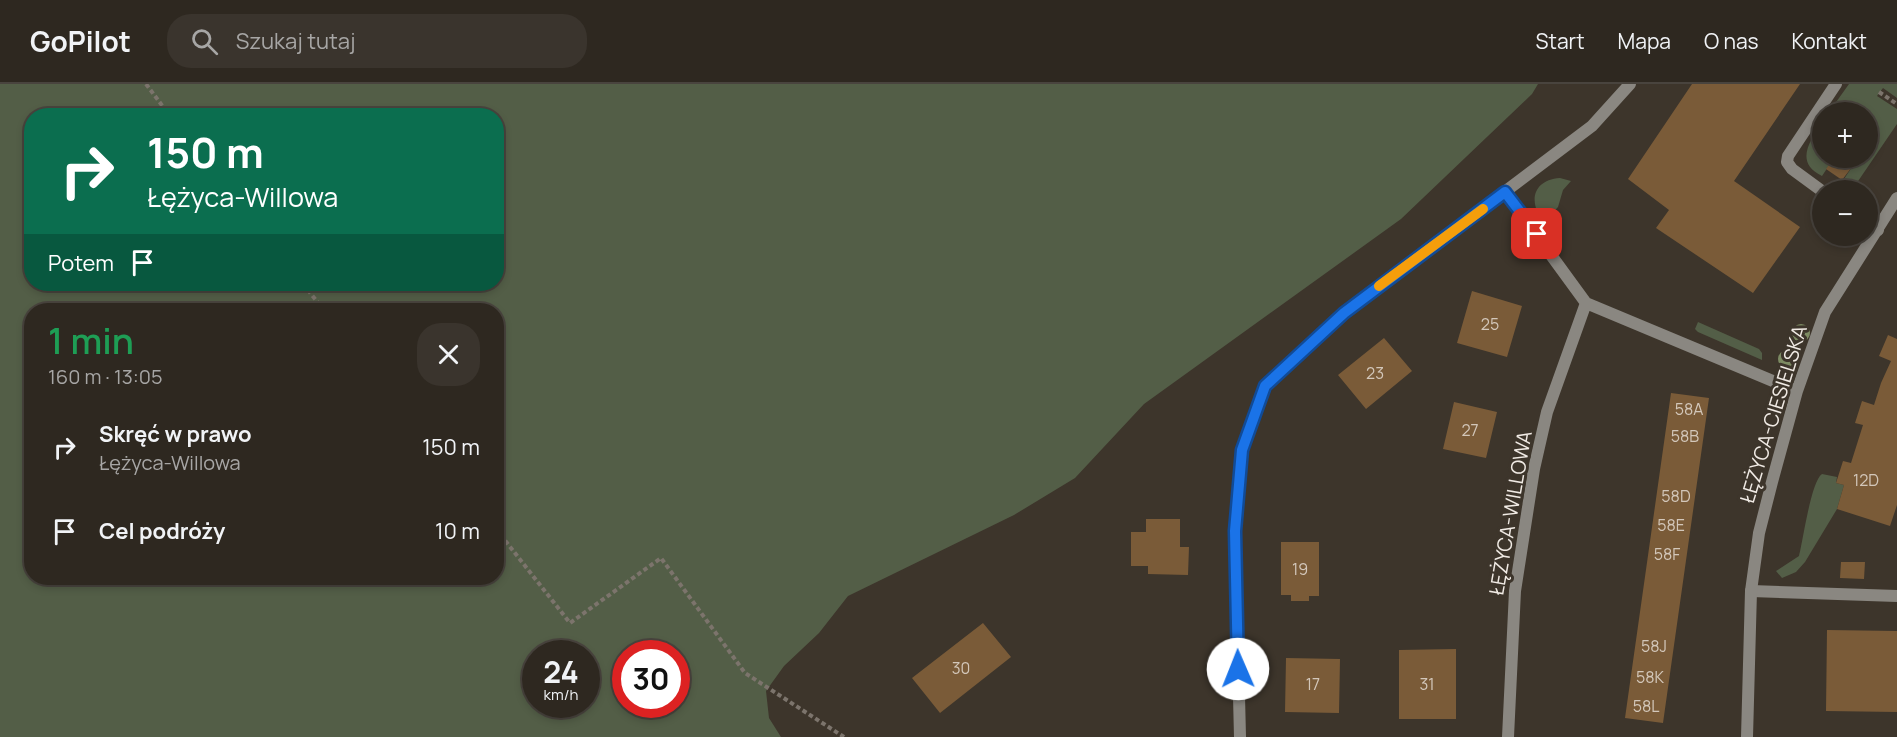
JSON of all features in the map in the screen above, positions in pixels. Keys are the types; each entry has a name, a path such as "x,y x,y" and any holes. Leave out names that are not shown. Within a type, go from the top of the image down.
{"street":[{"path":"1240,737 1235,531 1242,450 1265,386 1344,313 1592,126 1630,84"},
{"path":"1812,184 1792,169 1787,162 1788,156 1836,84"},
{"path":"1505,192 1586,303 1797,391"},
{"name":"ŁĘŻYCA-CIESIELSKA","path":"1878,220 1897,198"},
{"name":"ŁĘŻYCA-CIESIELSKA","path":"1747,737 1751,591 1759,533 1797,391 1825,312 1862,246"},
{"name":"ŁĘŻYCA-WILLOWA","path":"1508,737 1515,591 1534,469 1548,412 1586,303"},
{"path":"1751,591 1897,596"}],"path":[{"path":"146,84 164,108"},
{"path":"1879,92 1897,104"},
{"path":"309,291 318,303"},
{"path":"504,539 570,623 661,558 745,673 844,737"}],"green space":[{"path":"0,84 1538,84 1532,94 1401,219 1144,404 1075,478 1014,515 848,596 819,633 784,666 766,691 769,718 781,737 0,737"},
{"path":"1849,84 1897,84 1897,98 1883,88 1877,96 1897,109 1897,124 1878,152 1878,102 1836,102"},
{"path":"1812,139 1812,168 1827,168 1822,176 1808,165 1809,144"},
{"path":"1851,168 1867,168 1859,180 1843,180"},
{"path":"1560,178 1571,181 1563,190 1558,207 1544,222 1536,207 1538,188 1543,183"},
{"path":"1698,322 1759,349 1762,353 1762,360 1698,332 1695,329"},
{"path":"1822,474 1837,477 1836,483 1844,485 1837,509 1805,562 1796,572 1782,578 1776,571 1799,556 1814,488"}],"building":[{"path":"1692,84 1800,84 1734,181 1800,227 1753,293 1656,228 1669,210 1628,179"},
{"path":"1827,168 1851,168 1842,180"},
{"path":"1472,291 1522,306 1507,357 1457,343"},
{"path":"1888,335 1897,339 1897,505 1890,526 1837,509 1844,485 1836,483 1843,461 1851,463 1863,425 1855,423 1862,401 1874,405 1891,361 1879,356"},
{"path":"1384,338 1412,371 1366,409 1338,375"},
{"path":"1671,393 1709,398 1663,723 1625,718"},
{"path":"1454,402 1497,412 1486,458 1443,449"},
{"path":"1146,519 1180,519 1180,547 1189,547 1188,575 1148,574 1148,566 1131,566 1131,532 1146,532"},
{"path":"1281,542 1319,542 1319,596 1309,596 1309,601 1291,601 1291,595 1281,595"},
{"path":"1841,562 1865,562 1864,579 1840,578"},
{"path":"983,623 1011,657 940,713 912,678"},
{"path":"1827,630 1897,631 1897,712 1826,711"},
{"path":"1456,649 1456,719 1399,719 1399,650"},
{"path":"1286,658 1340,659 1339,713 1285,712"}],"slow traffic":[{"path":"1379,286 1483,209"}],"route":[{"path":"1238,669 1235,531 1242,450 1265,386 1344,313 1505,192 1537,234"}]}
